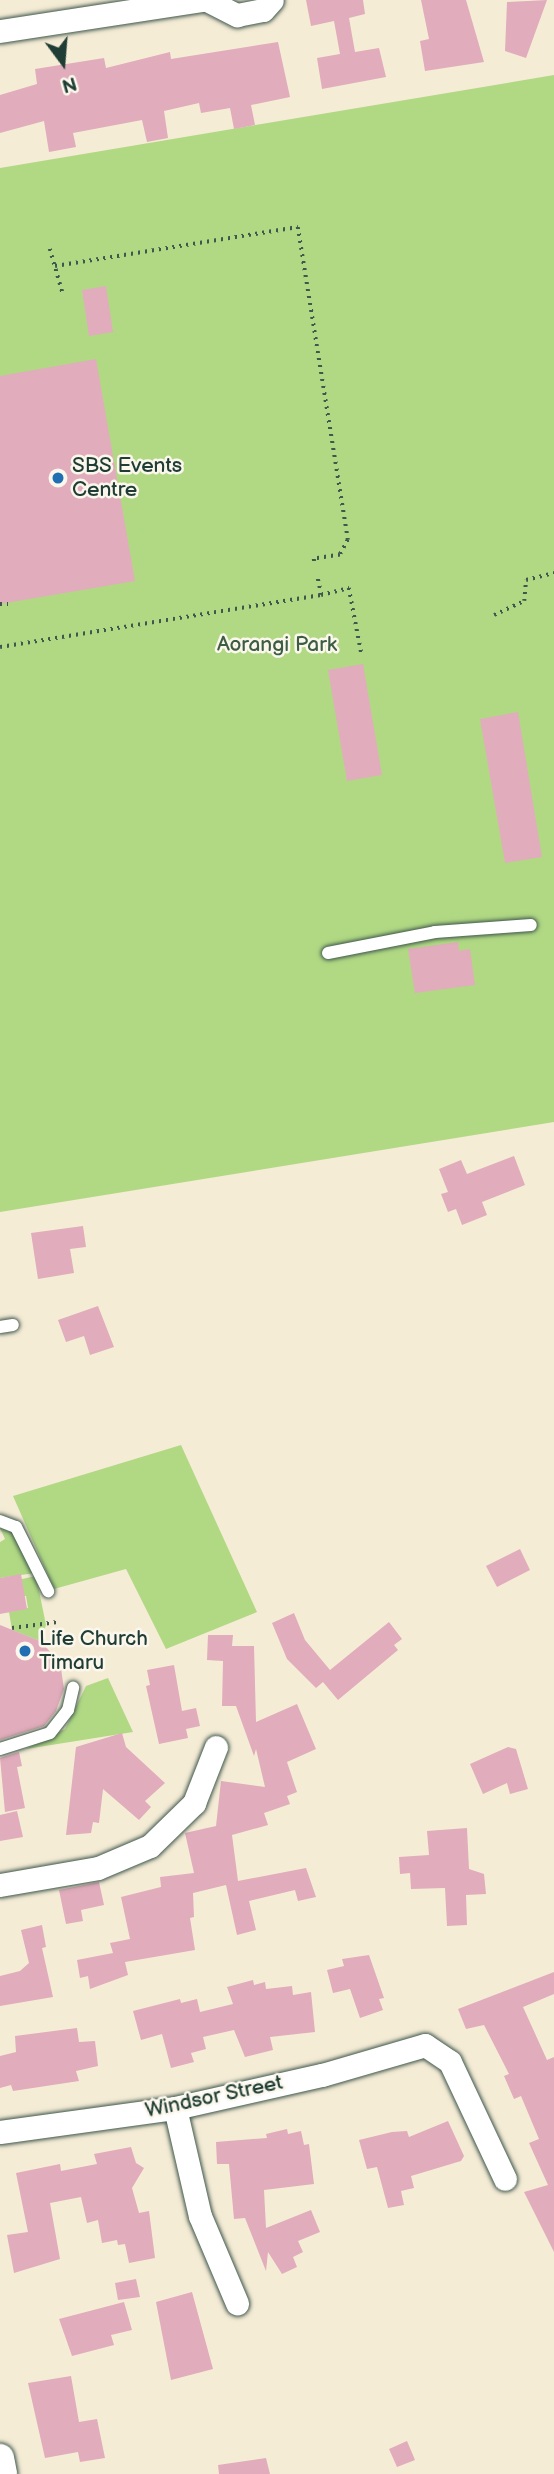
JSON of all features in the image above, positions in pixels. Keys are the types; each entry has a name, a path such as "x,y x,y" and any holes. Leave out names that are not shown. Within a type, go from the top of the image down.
{"street":[{"path":"0,31 205,0 237,15 263,10 272,0"},
{"path":"0,1885 98,1868 150,1846 194,1803 216,1747"},
{"name":"Windsor Street","path":"0,2132 175,2108 425,2045 450,2062 505,2179"},
{"path":"175,2108 200,2216 237,2303"},
{"path":"0,2458 2,2474"}],"lane":[{"path":"328,953 435,932 531,925"},
{"path":"0,1521 16,1527 48,1591"},
{"path":"0,1749 50,1733 68,1710 73,1688"}],"path":[{"path":"55,266 299,227 348,540 340,555 314,559 315,565"},
{"path":"50,249 63,294"},
{"path":"494,615 524,601 526,580 554,573"},
{"path":"317,576 320,595"},
{"path":"0,647 349,588 362,656"},
{"path":"0,604 8,604"},
{"path":"12,1628 58,1622"}],"green space":[{"name":"Aorangi Park","path":"554,75 554,1122 0,1212 0,168"},
{"path":"181,1445 257,1612 166,1649 126,1569 54,1589 13,1496"},
{"path":"0,1528 13,1532 35,1573 0,1578 0,1542 5,1539"},
{"path":"36,1576 46,1625 40,1641 12,1630 9,1612 28,1608 26,1596 22,1596 22,1579"},
{"path":"108,1678 133,1732 26,1749 65,1729 86,1686"}],"building":[{"path":"306,0 363,0 365,14 349,18 355,52 379,48 386,77 322,89 317,58 340,54 334,21 311,26"},
{"path":"421,0 466,0 484,62 425,71 420,41 429,39"},
{"path":"547,0 526,58 505,51 507,2"},
{"path":"278,42 290,97 251,105 255,125 234,129 230,108 201,113 199,103 164,111 168,138 147,142 142,120 73,133 76,147 49,152 44,121 0,133 0,95 37,84 35,69 104,58 106,68 170,52 171,59"},
{"path":"106,286 113,332 89,336 82,290"},
{"name":"SBS Events Centre","path":"96,359 135,581 0,604 0,376"},
{"path":"363,664 382,775 347,781 328,670"},
{"path":"518,712 542,857 505,863 480,719"},
{"path":"458,942 459,951 470,949 475,985 415,993 408,949"},
{"path":"514,1156 525,1185 482,1202 487,1215 462,1225 456,1209 448,1212 441,1194 448,1192 439,1169 461,1160 467,1174"},
{"path":"83,1226 86,1247 70,1249 74,1273 38,1279 31,1233"},
{"path":"98,1306 114,1347 90,1355 84,1336 66,1342 58,1320"},
{"path":"520,1549 530,1570 497,1587 486,1566"},
{"path":"21,1574 27,1609 0,1614 0,1578"},
{"path":"294,1613 305,1640 330,1670 389,1622 402,1639 394,1645 398,1650 338,1700 323,1682 316,1688 287,1659 272,1623"},
{"name":"Life Church Timaru","path":"0,1625 40,1641 60,1662 64,1689 56,1711 44,1726 0,1740"},
{"path":"208,1635 233,1635 232,1646 254,1646 256,1722 297,1704 316,1749 287,1762 297,1792 287,1796 290,1804 264,1813 268,1825 232,1835 238,1881 306,1868 316,1897 298,1901 295,1890 249,1901 256,1930 237,1935 226,1885 193,1893 194,1917 190,1918 195,1950 125,1962 128,1975 90,1989 88,1976 80,1978 77,1960 113,1953 110,1943 130,1939 121,1897 161,1887 160,1877 194,1873 185,1833 216,1826 221,1781 265,1787 256,1749 254,1756 236,1706 222,1706 223,1661 207,1660"},
{"path":"174,1665 182,1711 196,1708 200,1726 186,1729 188,1738 159,1744 146,1686 150,1685 147,1670"},
{"path":"122,1733 126,1747 165,1783 145,1801 151,1807 139,1820 103,1789 99,1823 93,1822 91,1833 66,1835 76,1747"},
{"path":"508,1747 516,1749 528,1789 510,1794 507,1783 483,1794 470,1764"},
{"path":"19,1752 22,1766 17,1767 25,1808 5,1812 0,1758"},
{"path":"17,1811 23,1837 0,1841 0,1815"},
{"path":"467,1828 469,1869 484,1874 486,1894 466,1895 467,1925 447,1926 445,1888 411,1889 410,1873 400,1874 399,1857 429,1855 427,1831"},
{"path":"99,1882 104,1905 81,1910 83,1921 66,1924 59,1890"},
{"path":"42,1925 46,1947 42,1948 53,1997 0,2006 0,1976 20,1971 29,1963 21,1930"},
{"path":"369,1955 384,1998 379,1999 383,2010 360,2018 350,1989 333,1993 327,1970 344,1966 342,1959"},
{"path":"554,1972 554,1994 523,2007 547,2060 554,2057 554,2252 524,2192 548,2185 529,2143 539,2139 521,2096 514,2099 504,2076 509,2074 484,2025 466,2029 458,2009"},
{"path":"253,1980 254,1985 265,1982 266,1989 292,1986 293,1995 311,1992 315,2032 270,2037 273,2050 245,2057 234,2030 203,2037 206,2049 191,2053 194,2062 171,2068 162,2034 141,2040 133,2011 180,1999 181,2003 197,1999 200,2012 233,2004 227,1987"},
{"path":"77,2028 79,2042 95,2041 98,2066 76,2071 79,2081 13,2091 11,2085 0,2088 0,2056 16,2052 15,2036"},
{"path":"448,2121 464,2156 461,2161 411,2176 414,2188 401,2191 404,2205 388,2208 377,2167 367,2169 359,2140 407,2131 409,2137"},
{"path":"287,2129 288,2134 301,2131 304,2145 309,2144 314,2184 264,2190 266,2228 311,2210 320,2232 298,2241 303,2252 293,2257 297,2267 282,2274 268,2252 266,2271 245,2218 234,2219 229,2164 217,2164 216,2142 267,2138 266,2134"},
{"path":"131,2147 136,2163 144,2168 132,2188 139,2213 149,2211 155,2258 129,2263 125,2244 118,2245 117,2240 102,2243 98,2220 87,2223 81,2197 50,2203 60,2259 14,2273 7,2235 28,2232 16,2173 60,2164 61,2171 97,2164 94,2154"},
{"path":"136,2279 140,2297 118,2300 115,2283"},
{"path":"192,2292 213,2369 171,2380 156,2302"},
{"path":"124,2302 132,2330 111,2335 114,2345 72,2356 59,2319"},
{"path":"71,2376 79,2422 97,2419 105,2458 80,2462 78,2452 45,2458 28,2383"},
{"path":"407,2441 415,2460 397,2467 389,2449"},
{"path":"266,2458 270,2474 219,2474 218,2465"}],"place":[{"name":"SBS Events Centre","path":"58,478"},
{"name":"Life Church Timaru","path":"25,1651"}]}
